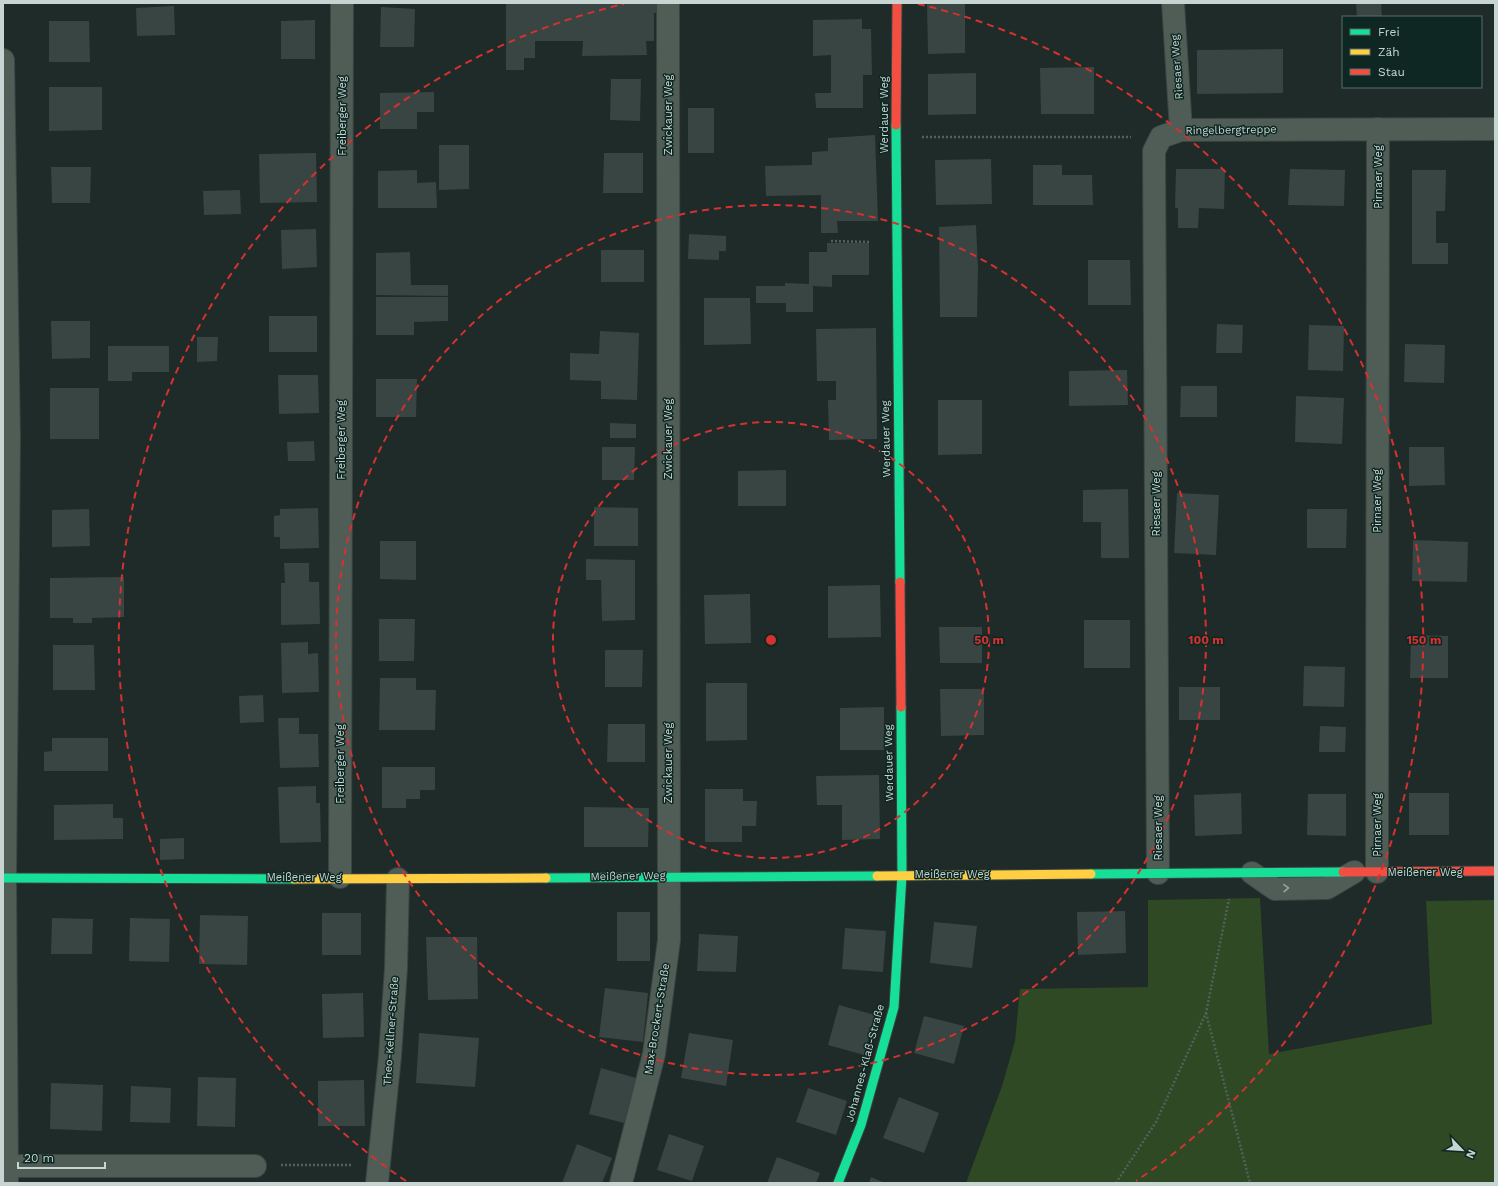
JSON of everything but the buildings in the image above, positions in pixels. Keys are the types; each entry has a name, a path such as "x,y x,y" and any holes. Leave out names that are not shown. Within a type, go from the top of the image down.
{"street":[{"name":"Freiberger Weg","path":"340,877 342,3"},
{"name":"Zwickauer Weg","path":"668,3 668,876"},
{"name":"Werdauer Weg","path":"897,3 896,242 902,874"},
{"name":"Riesaer Weg","path":"1158,873 1154,151 1171,134 1173,3"},
{"path":"3,60 6,438 4,878 7,1174 255,1166"},
{"name":"Ringelbergtreppe","path":"1171,134 1378,129 1495,129"},
{"name":"Pirnaer Weg","path":"1377,872 1378,129"},
{"name":"Meißener Weg","path":"4,878 340,877 398,879 902,874 1242,873 1275,889 1327,888 1354,872 1495,871"},
{"name":"Johannes-Klaß-Straße","path":"838,1183 861,1125 894,1007 902,874"},
{"name":"Max-Brockert-Straße","path":"622,1183 654,1054 669,940 668,876"},
{"name":"Theo-Kellner-Straße","path":"378,1174 390,1056 396,968 398,879"}],"path":[{"path":"896,137 1171,134"},
{"path":"831,241 896,242"},
{"path":"1116,1183 1156,1122 1206,1013 1242,873"},
{"path":"1206,1013 1250,1183"},
{"path":"255,1166 378,1174"}],"green space":[{"path":"1260,898 1269,1054 1432,1024 1426,901 1495,900 1495,1183 966,1183 1002,1086 1015,1041 1020,989 1148,987 1148,900"}],"traffic: fast":[{"path":"896,125 900,582"},
{"path":"838,1183 861,1125 894,1007 902,875 901,707"},
{"path":"1091,874 1343,872"},
{"path":"546,878 877,876"},
{"path":"3,878 294,879"}],"traffic: slow":[{"path":"877,876 1091,874"},
{"path":"294,879 546,878"}],"traffic: jam":[{"path":"896,125 897,3"},
{"path":"900,582 901,707"},
{"path":"1343,872 1495,871"}]}
